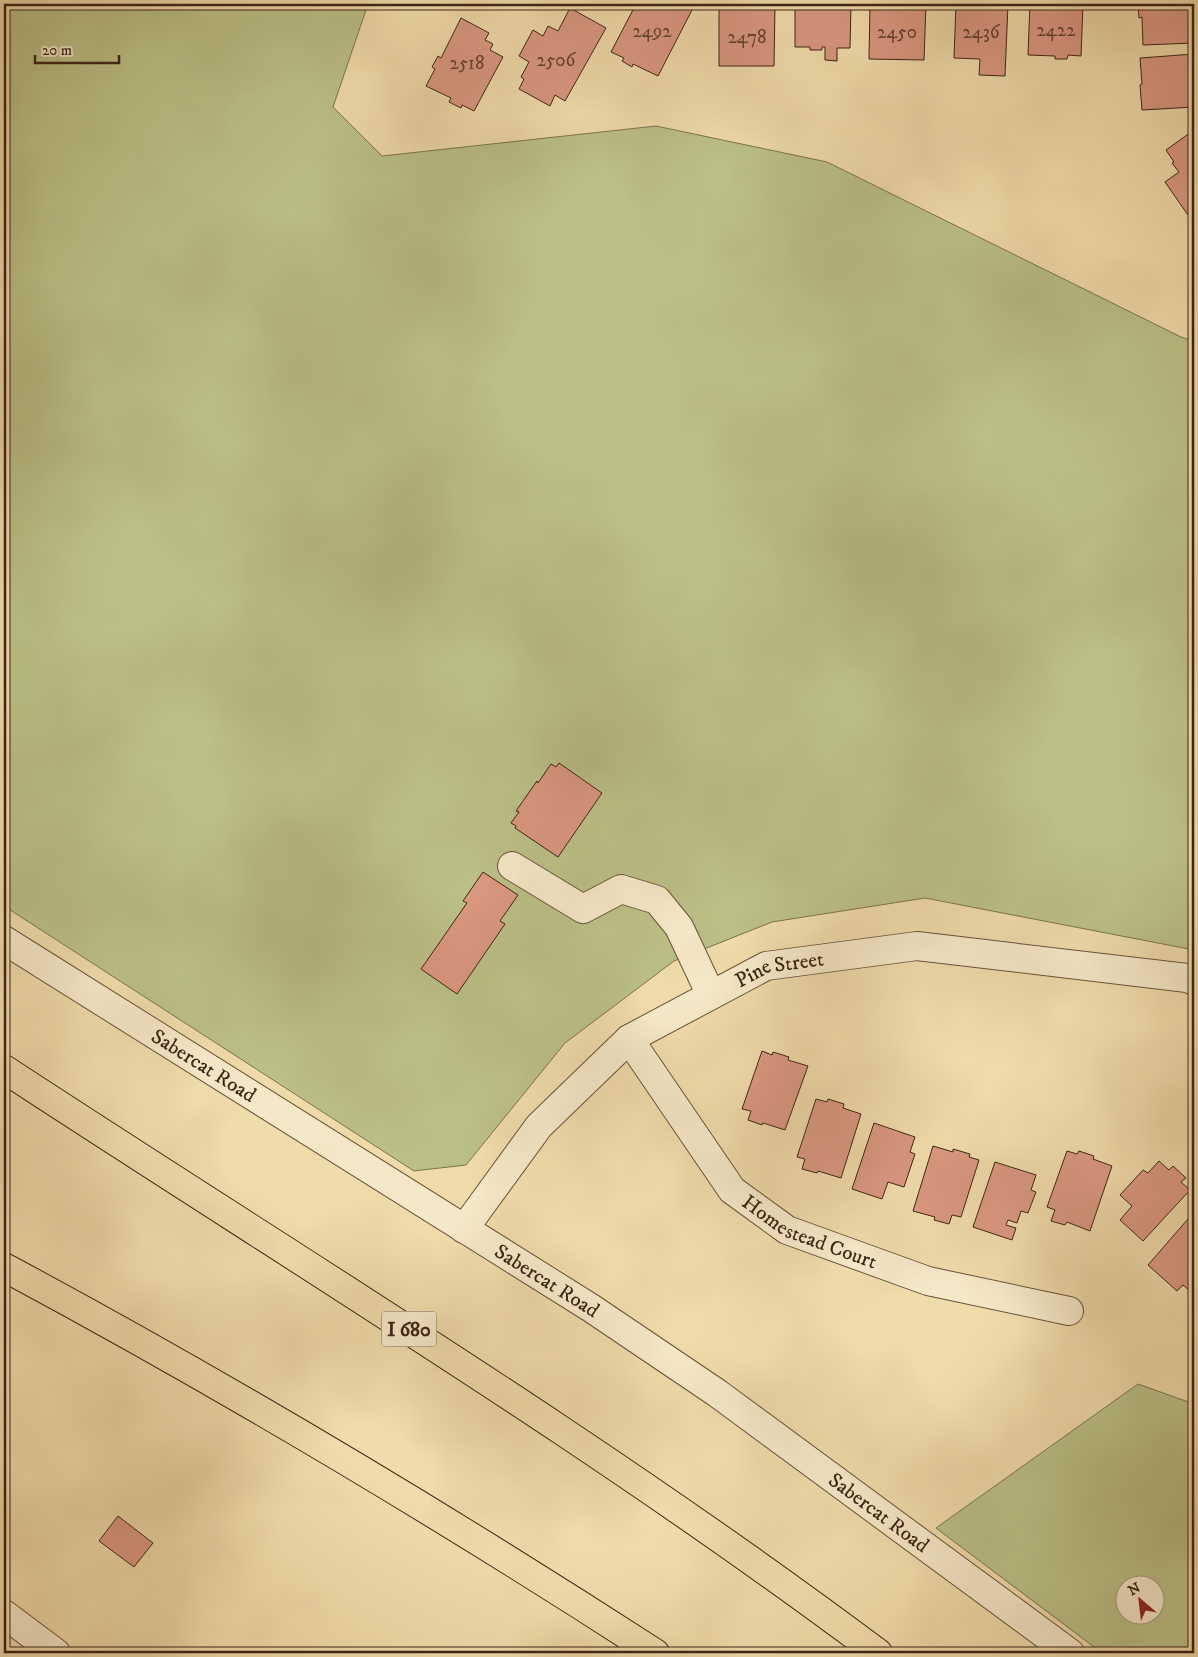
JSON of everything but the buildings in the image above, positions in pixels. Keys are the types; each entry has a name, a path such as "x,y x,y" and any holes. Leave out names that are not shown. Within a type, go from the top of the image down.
{"highway":[{"name":"I 680","path":"4,1069 407,1328 807,1600 878,1653"},
{"path":"4,1266 320,1445 555,1588 655,1653"}],"street":[{"path":"512,866 583,909 620,889 657,900 678,927 711,995"},
{"name":"Sabercat Road","path":"4,940 591,1308 717,1393 1070,1653"},
{"name":"Pine Street","path":"464,1229 539,1126 629,1039 766,966 917,946 1187,978 1194,981"},
{"name":"Homestead Court","path":"629,1039 732,1190 787,1230 928,1281 1069,1311"},
{"path":"4,1614 56,1653"}],"green space":[{"path":"4,4 368,4 333,107 382,156 656,126 827,162 1181,337 1194,341 1194,950 925,898 772,922 674,961 565,1043 466,1165 414,1171 4,906"},
{"path":"1138,1384 1194,1404 1194,1653 1102,1653 936,1528"}]}
